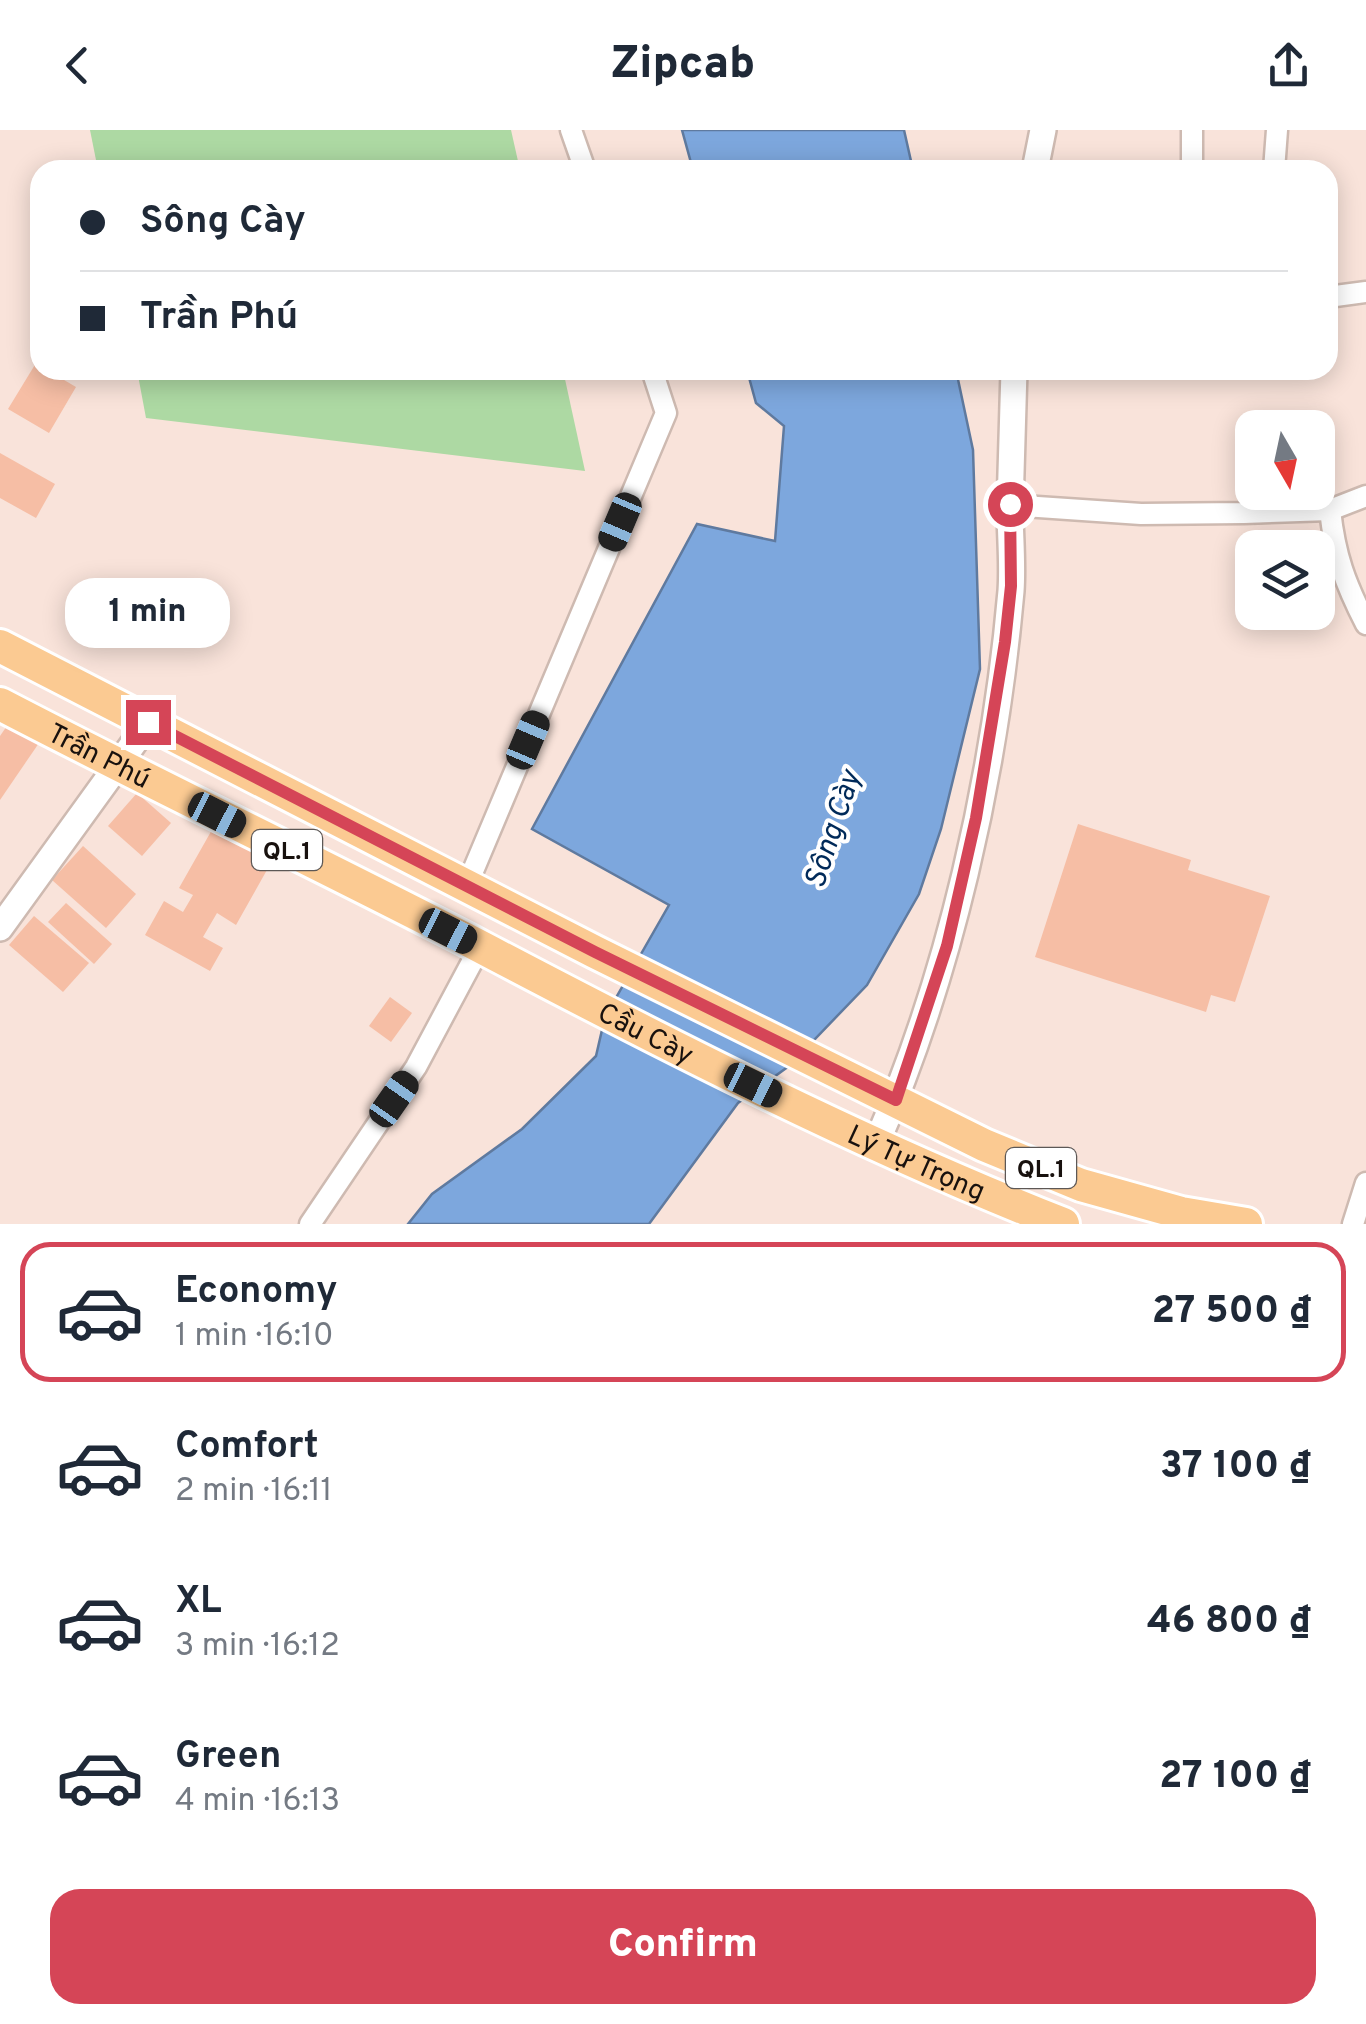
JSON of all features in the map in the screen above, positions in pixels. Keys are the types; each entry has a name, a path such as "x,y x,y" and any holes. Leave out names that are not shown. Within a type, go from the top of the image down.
{"main road":[{"name":"Trần Phú","path":"0,646 595,952"},
{"name":"Trần Phú","path":"0,704 574,998"},
{"name":"Cầu Cày","path":"595,952 848,1077"},
{"name":"Cầu Cày","path":"574,998 825,1120"},
{"name":"Lý Tự Trọng","path":"848,1077 984,1145 1081,1185 1181,1213 1246,1224"},
{"name":"Lý Tự Trọng","path":"825,1120 976,1190 1063,1224"}],"street":[{"path":"571,130 582,160"},
{"path":"1037,160 1044,130"},
{"path":"1192,130 1192,160"},
{"path":"1275,160 1277,130"},
{"path":"1338,296 1366,292"},
{"path":"467,885 666,413 655,380"},
{"path":"876,1144 896,1100 947,946 976,818 1011,586 1014,380"},
{"path":"1335,508 1366,496"},
{"path":"1010,504 1141,514 1330,510 1334,551 1344,583 1366,624"},
{"path":"0,928 148,722"},
{"path":"310,1224 416,1067 480,947"},
{"path":"1353,1224 1366,1183"}],"green space":[{"path":"90,130 511,130 518,160 96,160"},
{"path":"139,380 565,380 585,471 146,418"}],"water":[{"path":"682,130 904,130 911,160 690,160"},
{"name":"Sông Cày","path":"750,380 958,380 973,450 980,669 941,829 919,894 867,985 789,1066 738,1103 649,1224 408,1224 432,1194 522,1129 596,1056 605,1017 669,905 532,829 697,524 775,541 784,426 756,403"}],"building":[{"path":"30,373 30,380 64,380 76,387 49,433 8,409"},
{"path":"0,453 55,484 36,518 0,498"},
{"path":"11,720 41,740 0,800 0,736"},
{"path":"137,793 171,823 142,856 108,826"},
{"path":"1078,824 1191,860 1188,870 1270,896 1235,1002 1211,995 1206,1012 1035,957"},
{"path":"213,828 272,861 236,925 217,913 203,937 223,948 210,971 145,935 164,901 183,912 193,895 179,888"},
{"path":"83,846 136,894 106,928 52,880"},
{"path":"66,903 112,944 94,964 48,922"},
{"path":"34,916 89,963 63,992 9,945"},
{"path":"390,997 412,1013 391,1042 369,1026"}],"route":[{"path":"148,722 595,952 896,1100 947,946 976,818 1002,670 1011,586 1010,504"}]}
